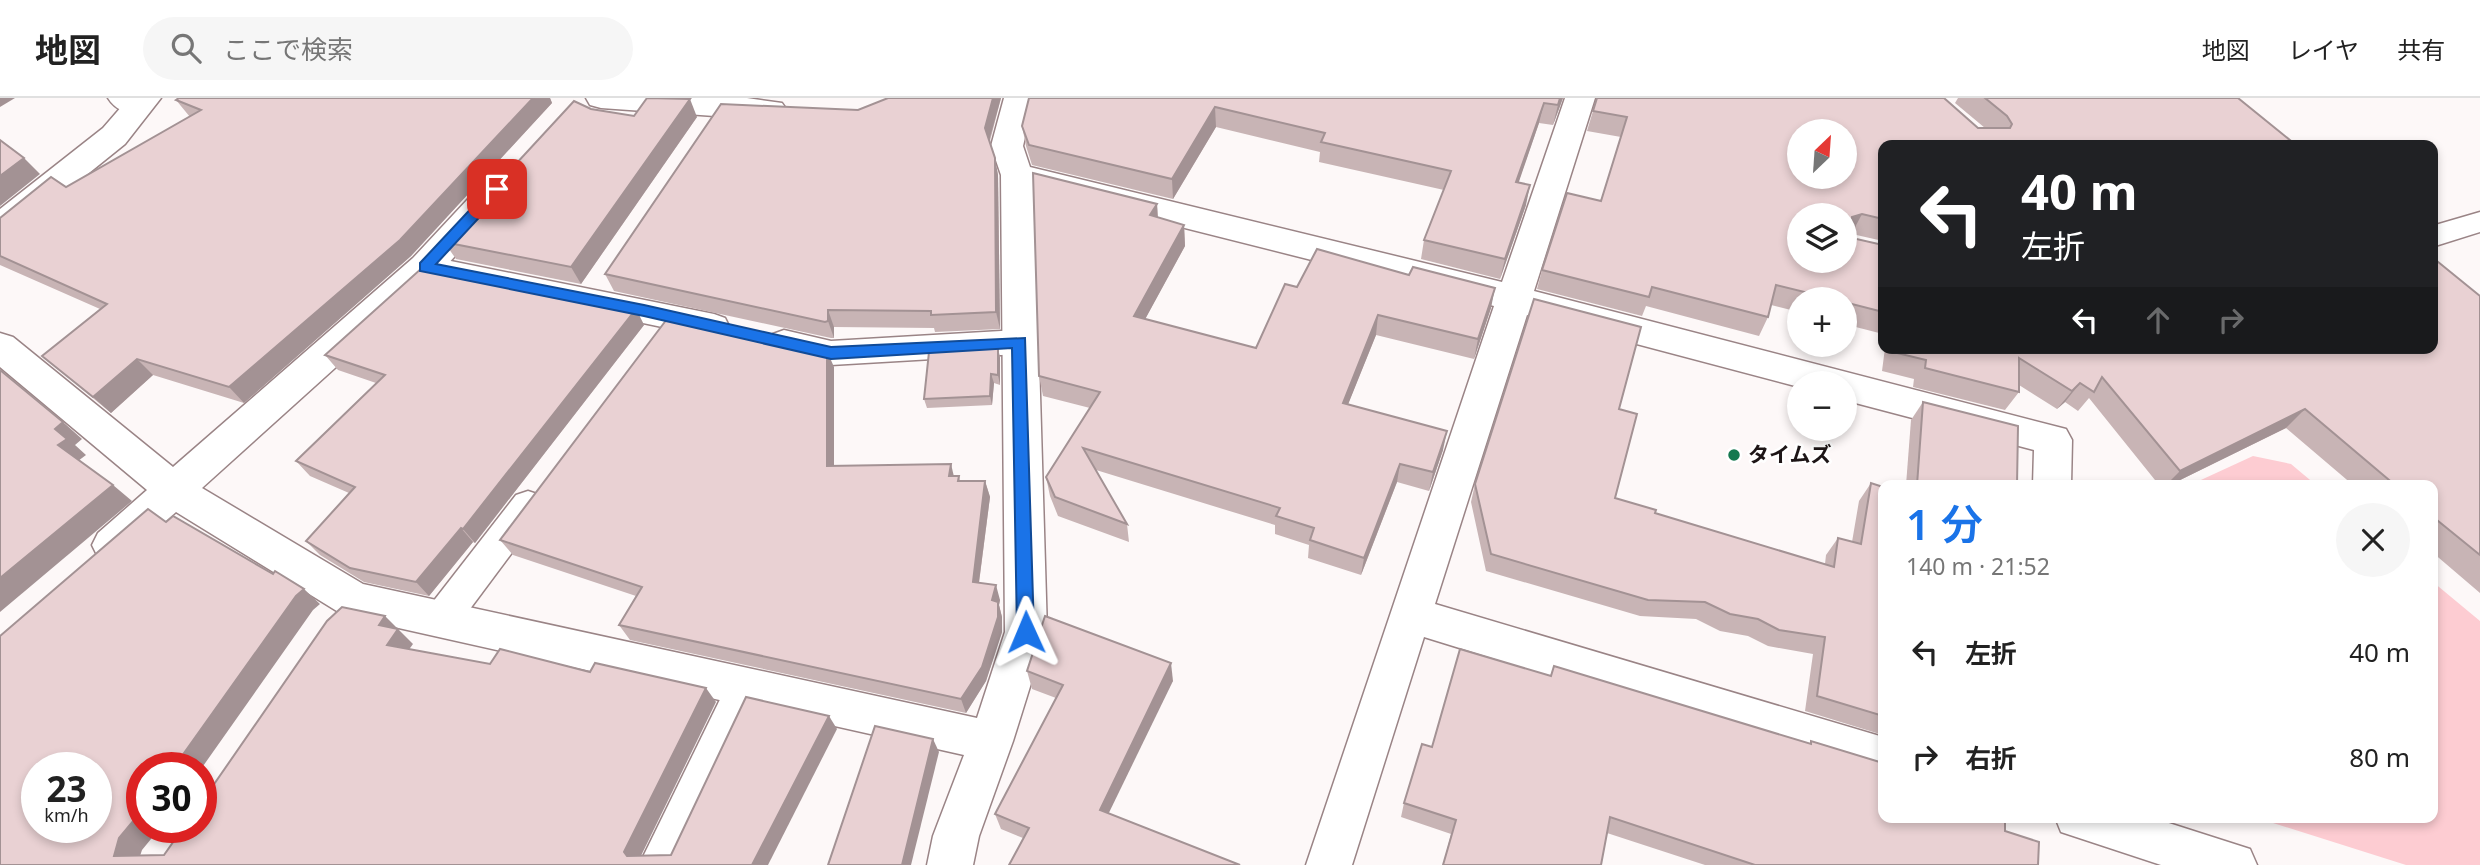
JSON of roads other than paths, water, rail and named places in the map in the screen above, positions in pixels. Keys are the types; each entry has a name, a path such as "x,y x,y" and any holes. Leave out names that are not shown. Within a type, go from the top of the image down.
{"street":[{"path":"950,865 956,836 1026,632 1017,175 1007,146 1019,98"},
{"path":"1329,865 1580,98"},
{"path":"0,227 114,136 135,101"},
{"path":"582,102 713,119 799,112"},
{"path":"1017,175 1513,298 1790,371"},
{"path":"82,570 175,491 425,267 506,179"},
{"path":"0,347 175,491 341,612 442,618 744,688 990,741"},
{"path":"1857,389 2053,440 2052,480"},
{"path":"1410,615 1878,756"},
{"path":"2097,823 2234,865"}],"lane":[{"path":"2438,235 2480,222"},
{"path":"425,267 671,316 831,353 1020,342"},
{"path":"590,299 607,274"},
{"path":"646,348 671,316"},
{"path":"442,618 548,478"},
{"path":"659,865 744,688"}],"place":[{"name":"タイムズ","path":"1734,455"}]}
